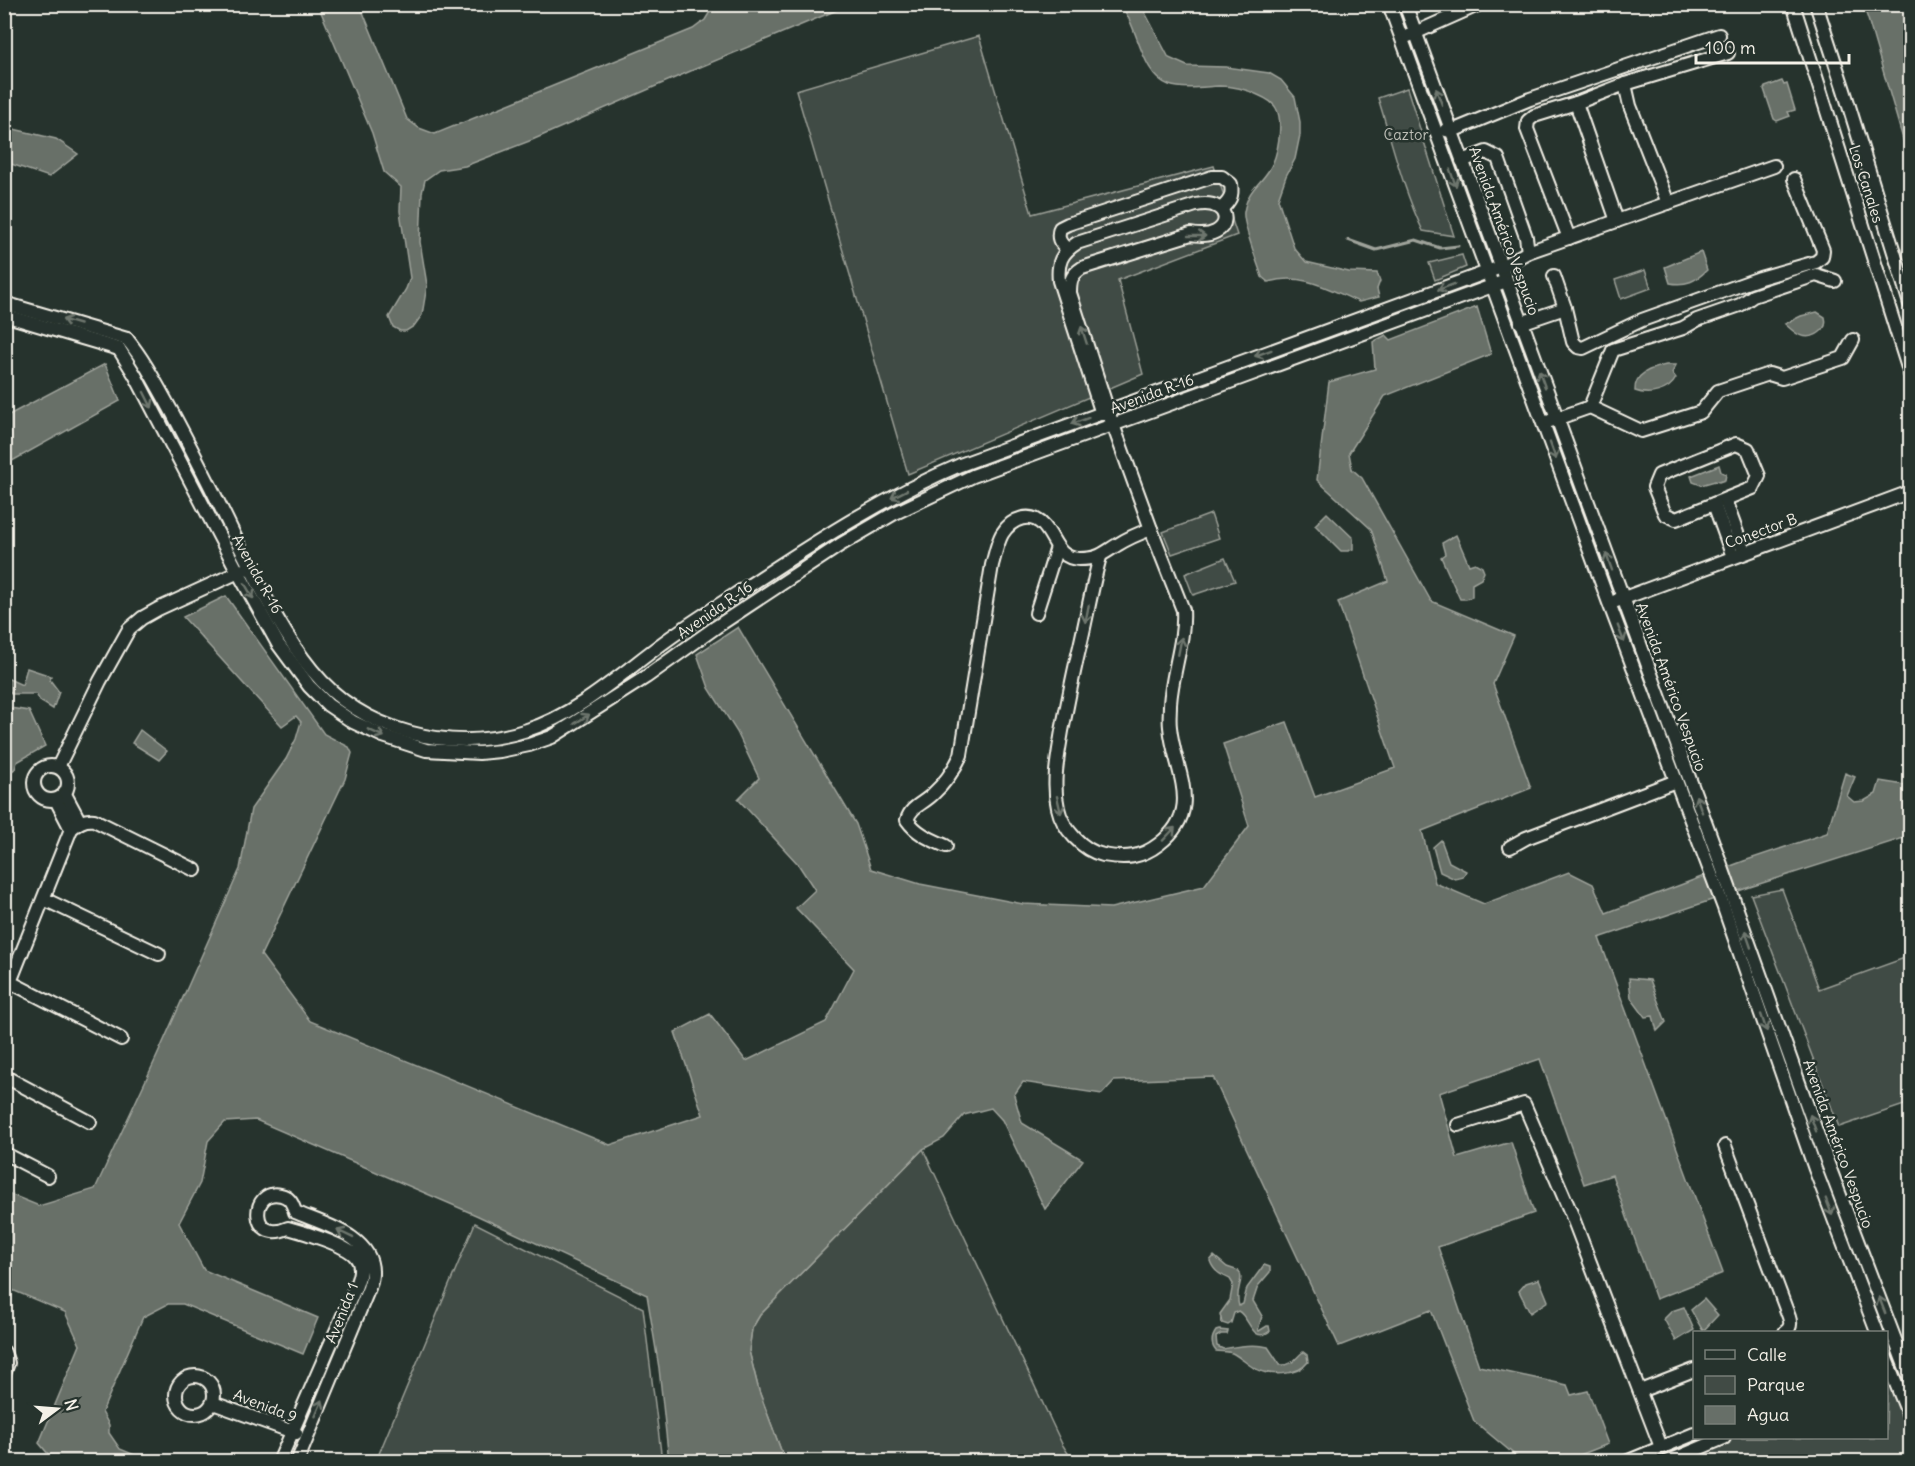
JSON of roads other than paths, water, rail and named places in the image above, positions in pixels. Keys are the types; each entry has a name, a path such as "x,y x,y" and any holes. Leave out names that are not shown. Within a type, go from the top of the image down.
{"street":[{"name":"Avenida Américo Vespucio","path":"1389,4 1706,863 1729,906 1911,1379"},
{"name":"Avenida Américo Vespucio","path":"1405,4 1719,859 1729,906 1815,1169 1877,1331"},
{"name":"Los Canales","path":"1793,4 1911,374"},
{"path":"1816,4 1911,304"},
{"path":"1402,39 1478,5"},
{"path":"1434,126 1452,131 1530,99 1719,35"},
{"path":"1569,238 1527,129 1528,121 1534,116 1625,84 1728,53"},
{"path":"1625,84 1630,106 1668,203"},
{"path":"1576,103 1617,221"},
{"path":"1462,161 1486,152 1498,158 1527,237 1528,252"},
{"name":"Avenida R-16","path":"123,344 138,353 201,467 286,633 313,671 335,695 371,718 421,736 470,741 497,738 525,731 553,720 683,629 834,531 884,501 929,478 1501,267 1528,252 1774,166"},
{"path":"1066,249 1060,244 1058,236 1060,228 1068,224 1212,177 1222,177 1231,184 1232,194 1229,202 1221,209"},
{"path":"1554,276 1573,342 1578,347 1584,348 1642,320 1760,278 1816,262 1822,257 1823,250 1794,179"},
{"path":"1100,557 1056,764 1058,810 1078,842 1090,851 1102,855 1133,857 1147,853 1165,840 1176,828 1181,817 1184,797 1181,773 1170,728 1172,683 1184,624 1183,610 1113,424 1105,412 1059,281 1058,268 1060,258 1066,249 1077,243 1196,205 1215,204 1221,209 1224,217 1219,231 1212,235 1191,234 1082,268 1074,274 1070,283 1070,293 1105,412"},
{"path":"1590,407 1613,350 1683,328 1740,305 1753,296 1816,275 1835,281"},
{"name":"Avenida R-16","path":"123,344 135,375 238,572 278,644 304,680 328,705 353,722 383,736 426,750 456,753 500,751 529,745 560,733 646,677 788,578 893,514 973,476 1506,281"},
{"path":"4,303 123,344"},
{"path":"1521,323 1565,308"},
{"path":"4,315 123,344"},
{"path":"1543,423 1590,407 1641,431 1701,412 1718,391 1769,374 1782,378 1844,358 1853,340"},
{"path":"1173,387 1178,401"},
{"path":"1736,444 1748,449 1759,476 1753,488 1719,502 1676,519 1665,514 1654,487 1659,476 1736,444"},
{"name":"Conector B","path":"1609,603 1911,492"},
{"path":"1719,502 1738,555"},
{"path":"946,846 922,836 907,820 909,812 933,795 954,771 961,755 992,565 1002,534 1016,520 1024,517 1034,518 1044,526 1064,555 1080,559 1100,557 1117,545 1151,529"},
{"path":"1036,612 1057,548"},
{"path":"58,767 100,681 129,629 158,609 250,566"},
{"path":"553,720 560,733"},
{"path":"58,767 67,776 68,788 60,797 47,800 39,796 34,783 36,774 42,768 58,767"},
{"path":"1510,847 1526,838 1676,781"},
{"path":"60,797 76,825"},
{"path":"4,997 76,825 88,819 94,820 195,870"},
{"path":"44,899 159,954"},
{"path":"9,982 121,1039"},
{"path":"4,1076 90,1122"},
{"path":"1458,1125 1524,1104 1571,1213 1661,1448"},
{"path":"1725,1146 1791,1323 1786,1331"},
{"path":"4,1153 48,1176"},
{"name":"Avenida 1","path":"279,1461 360,1273 355,1256 345,1250 288,1228 279,1232 269,1231 261,1225 257,1215 259,1205 265,1197 275,1194 284,1196 292,1202 295,1212 353,1237 362,1246 369,1259 372,1273 369,1288 297,1461"},
{"path":"288,1228 295,1212"},
{"path":"327,1351 340,1357"},
{"path":"1888,1357 1900,1351"},
{"path":"4,1352 8,1363 4,1374"},
{"path":"1906,1366 1889,1373 1911,1418"},
{"path":"1640,1391 1693,1371"},
{"name":"Avenida 9","path":"213,1403 291,1431 306,1439"},
{"path":"1626,1461 1693,1435"},
{"path":"1668,1461 1719,1439"}],"water":[{"path":"318,5 360,5 407,119 419,128 435,134 693,29 705,20 714,5 849,5 532,140 465,166 439,170 425,180 422,193 420,242 427,285 422,315 414,326 406,331 400,331 393,327 389,317 410,278 400,211 401,187 384,172 372,133"},
{"path":"1120,5 1141,5 1169,58 1187,66 1226,67 1269,73 1281,80 1295,97 1300,122 1295,159 1278,199 1294,248 1306,262 1349,272 1377,273 1380,281 1377,289 1379,297 1359,302 1315,283 1293,279 1268,282 1262,277 1248,234 1244,212 1251,193 1269,170 1275,157 1280,130 1276,108 1266,99 1239,88 1181,87 1169,85 1159,79 1146,60 1132,25"},
{"path":"1863,5 1910,5 1910,163 1868,19"},
{"path":"1782,81 1784,85 1787,84 1795,110 1788,112 1790,116 1777,121 1774,119 1764,89"},
{"path":"5,127 56,139 78,154 49,177 5,162"},
{"path":"1701,252 1707,270 1690,282 1670,283 1665,267"},
{"path":"1477,307 1491,354 1385,396 1349,453 1352,469 1362,478 1431,601 1514,636 1493,684 1531,788 1422,831 1435,883 1484,904 1569,872 1593,884 1606,913 1744,861 1827,833 1845,773 1855,777 1847,796 1854,802 1864,801 1876,794 1880,781 1910,786 1910,836 1599,938 1723,1273 1656,1299 1612,1175 1584,1184 1540,1059 1439,1093 1457,1158 1511,1142 1534,1213 1438,1247 1479,1366 1567,1385 1571,1395 1588,1391 1608,1444 1565,1461 1522,1461 1474,1421 1431,1310 1339,1346 1213,1077 1114,1081 1102,1094 1023,1082 1014,1095 1022,1123 1083,1160 1045,1209 1002,1120 991,1108 964,1115 944,1138 923,1149 760,1315 752,1328 749,1351 759,1391 785,1461 669,1461 659,1368 647,1295 476,1215 256,1120 225,1122 208,1141 200,1183 179,1223 204,1270 318,1318 303,1354 183,1304 168,1304 143,1317 102,1412 109,1425 109,1433 120,1449 149,1461 54,1461 39,1443 80,1345 65,1312 5,1287 5,1192 39,1206 95,1189 240,869 251,809 286,759 301,722 296,716 282,726 183,617 226,596 324,734 349,747 352,753 345,779 261,955 310,1021 610,1145 703,1115 675,1032 710,1014 746,1061 826,1022 854,969 796,908 815,890 798,864 738,799 759,778 737,732 709,688 697,654 738,627 856,824 871,869 920,884 1023,904 1111,908 1204,886 1249,826 1223,744 1287,722 1315,797 1395,768 1338,602 1388,581 1371,529 1317,480 1329,382 1375,369 1373,342 1386,335 1391,340"},
{"path":"1817,312 1825,317 1826,322 1823,330 1816,335 1807,337 1800,335 1785,324 1801,316"},
{"path":"105,364 120,401 5,465 5,417"},
{"path":"1666,365 1676,365 1672,373 1676,378 1669,387 1652,393 1635,391 1637,380 1645,372"},
{"path":"1719,465 1721,472 1726,474 1725,480 1701,485 1693,482 1691,476"},
{"path":"1327,513 1353,538 1353,549 1341,551 1315,525"},
{"path":"1456,535 1469,565 1475,563 1482,567 1484,572 1481,579 1472,584 1472,597 1466,599 1460,599 1441,557 1445,554 1442,543"},
{"path":"27,668 51,676 50,680 59,692 53,709 40,701 36,694 12,694 5,686 5,679 22,685"},
{"path":"4,705 29,711 45,746 17,762 15,769 5,775"},
{"path":"140,730 167,751 159,760 132,743"},
{"path":"1441,840 1449,862 1466,871 1463,877 1455,879 1440,872 1433,847"},
{"path":"1629,978 1650,980 1666,1022 1657,1031 1653,1016 1645,1017 1631,998"},
{"path":"1214,1256 1227,1267 1239,1271 1241,1275 1239,1306 1243,1304 1247,1288 1264,1265 1270,1267 1270,1272 1258,1286 1253,1301 1262,1316 1258,1330 1269,1326 1270,1331 1259,1335 1238,1311 1234,1313 1231,1323 1228,1325 1222,1323 1220,1314 1230,1300 1233,1284 1230,1279 1214,1268 1210,1261"},
{"path":"1539,1279 1548,1301 1530,1313 1519,1291 1526,1283"},
{"path":"1704,1299 1718,1315 1703,1331 1691,1310"},
{"path":"1684,1307 1694,1330 1676,1341 1664,1319 1672,1311"},
{"path":"1219,1330 1228,1331 1227,1334 1216,1337 1217,1346 1223,1349 1246,1345 1268,1347 1280,1365 1291,1363 1303,1352 1307,1355 1308,1362 1290,1373 1274,1374 1260,1371 1232,1353 1216,1351 1212,1339"}],"waterway":[{"path":"1348,240 1376,250 1416,240 1440,248 1458,246"}],"park label":[{"name":"Caztor","path":"1406,135"}]}
